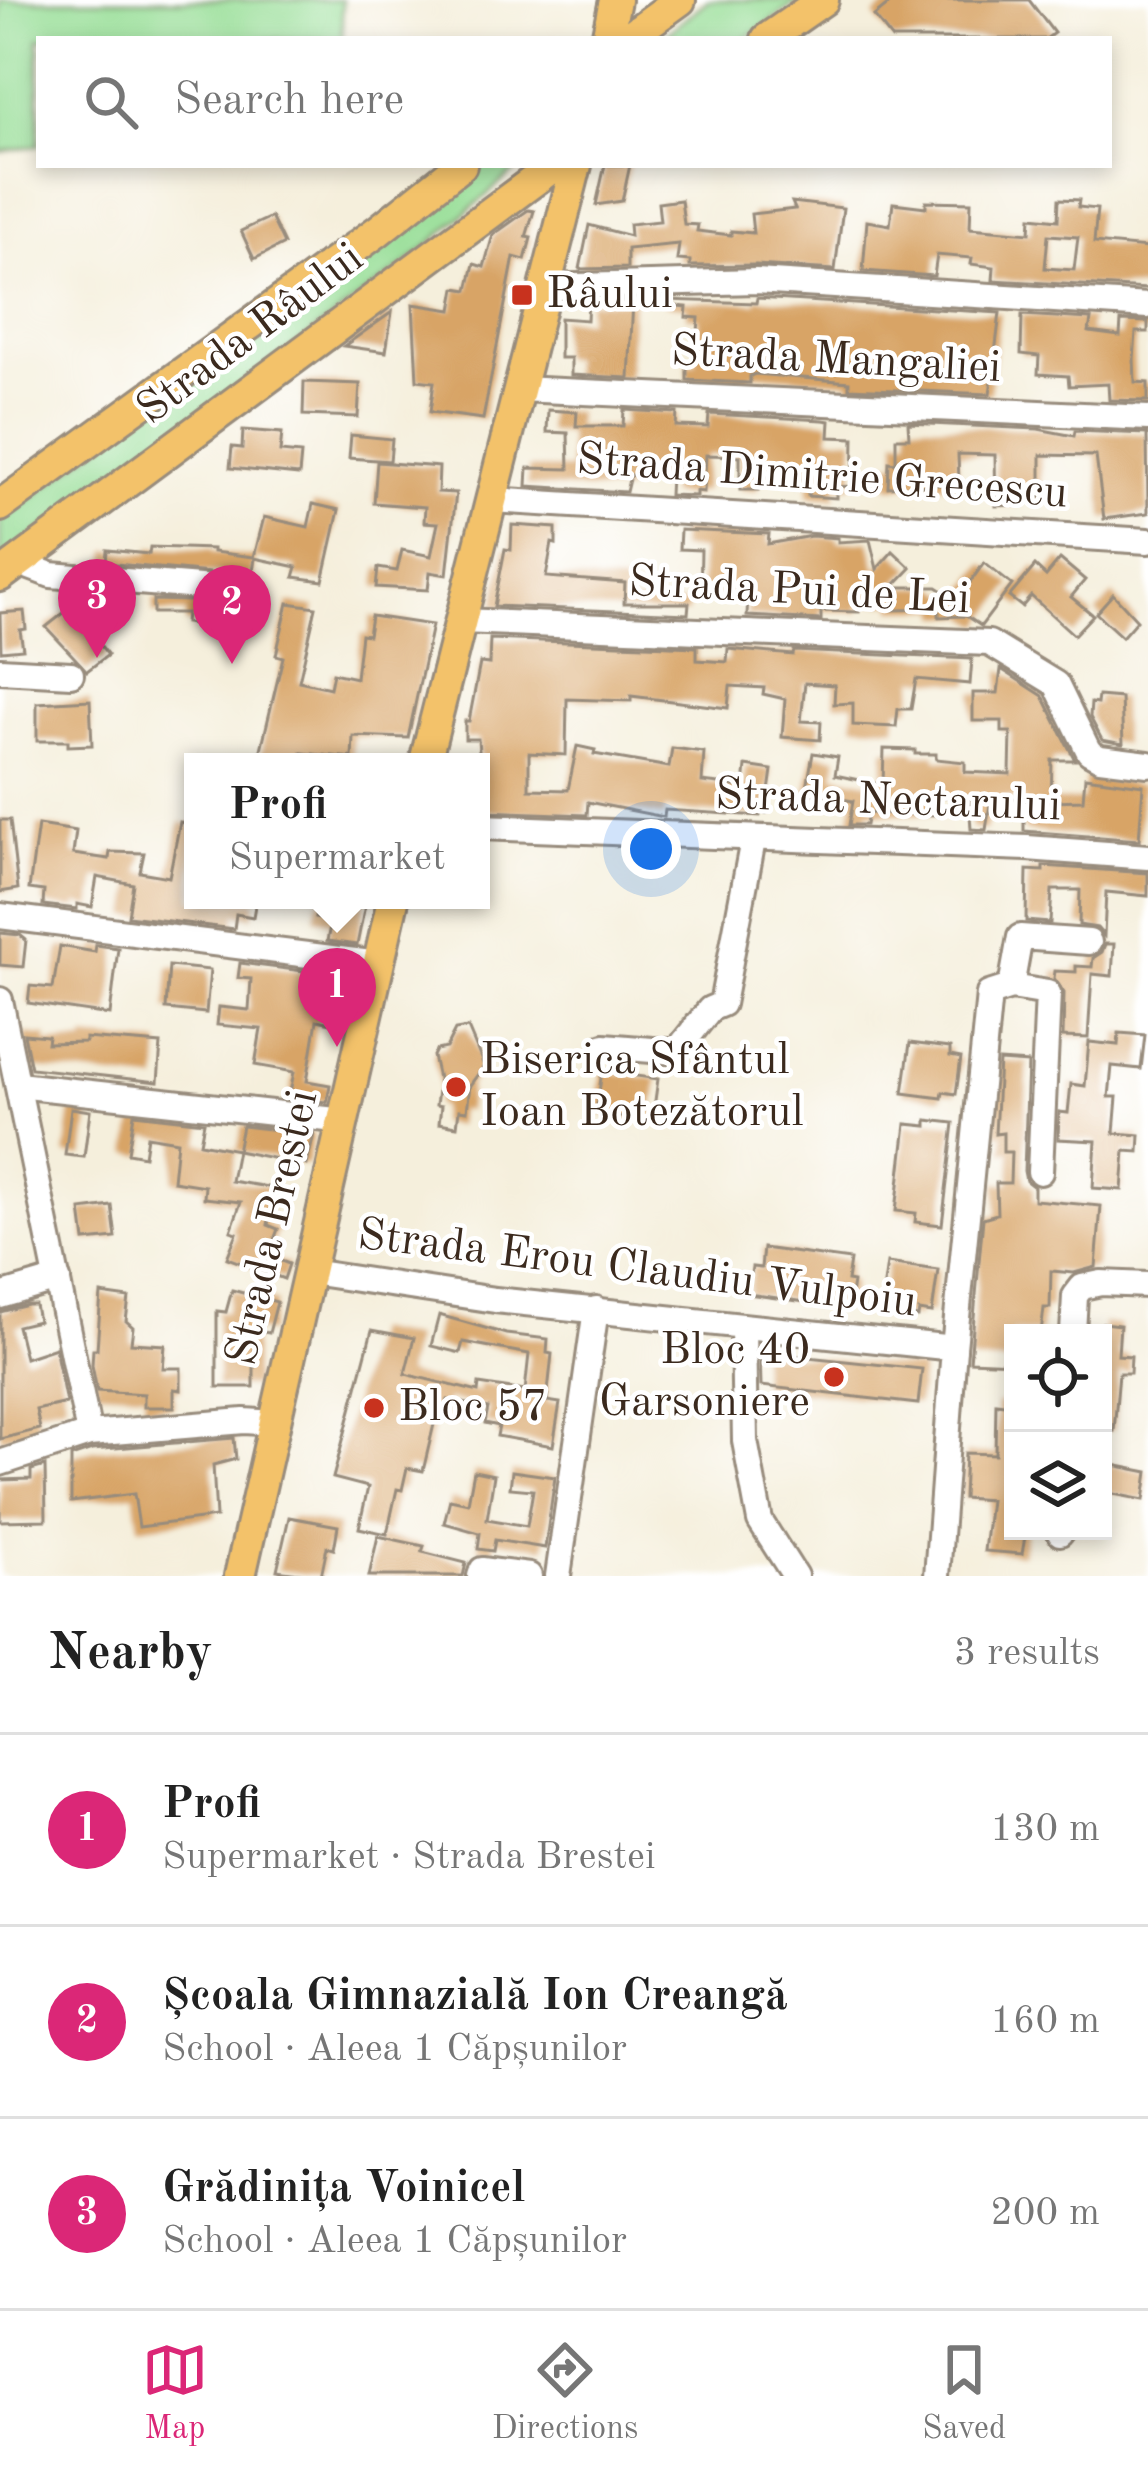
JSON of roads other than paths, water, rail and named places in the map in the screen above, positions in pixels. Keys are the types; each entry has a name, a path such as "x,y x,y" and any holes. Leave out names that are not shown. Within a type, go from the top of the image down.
{"main road":[{"path":"608,36 615,0"},
{"path":"633,0 646,8 676,3"},
{"path":"771,36 823,0"},
{"path":"630,36 676,3"},
{"name":"Strada Râului","path":"0,506 457,168"},
{"name":"Strada Râului","path":"9,569 551,168"},
{"path":"427,753 575,168"},
{"name":"Strada Brestei","path":"232,1574 275,1423 391,909"}],"street":[{"path":"543,287 756,281 1148,306"},
{"name":"Strada Mangaliei","path":"519,389 1148,418"},
{"name":"Strada Dimitrie Grecescu","path":"492,500 1148,541"},
{"path":"9,569 212,588"},
{"name":"Strada Pui de Lei","path":"461,621 989,644 1056,685 1072,710 1088,752 1148,764"},
{"path":"0,670 71,674"},
{"name":"Strada Nectarului","path":"490,827 1148,857"},
{"path":"604,1046 676,1052 710,1009 722,1004 753,839"},
{"path":"0,916 379,964"},
{"path":"937,1576 954,1348 1000,990 1020,938 1089,942"},
{"path":"1000,990 1048,993 1040,1172"},
{"path":"0,1004 89,1434"},
{"path":"17,1085 345,1121"},
{"name":"Strada Erou Claudiu Vulpoiu","path":"310,1272 409,1289 954,1348"},
{"path":"0,1296 58,1279"},
{"path":"1073,1324 1075,1296 1082,1287 1148,1285"},
{"path":"558,1576 596,1309"},
{"path":"742,1328 746,1441 760,1521 794,1576"},
{"path":"0,1462 89,1434 244,1421 275,1423"},
{"path":"480,1576 482,1570 529,1576"}],"place":[{"name":"Râului","path":"522,295"},
{"name":"Grădinița Voinicel","path":"97,658"},
{"name":"Școala Gimnazială Ion Creangă","path":"232,664"},
{"name":"Profi","path":"337,1047"},
{"name":"Biserica Sfântul Ioan Botezătorul","path":"456,1087"},
{"name":"Bloc 40 Garsoniere","path":"834,1377"},
{"name":"Bloc 57","path":"374,1408"}]}
